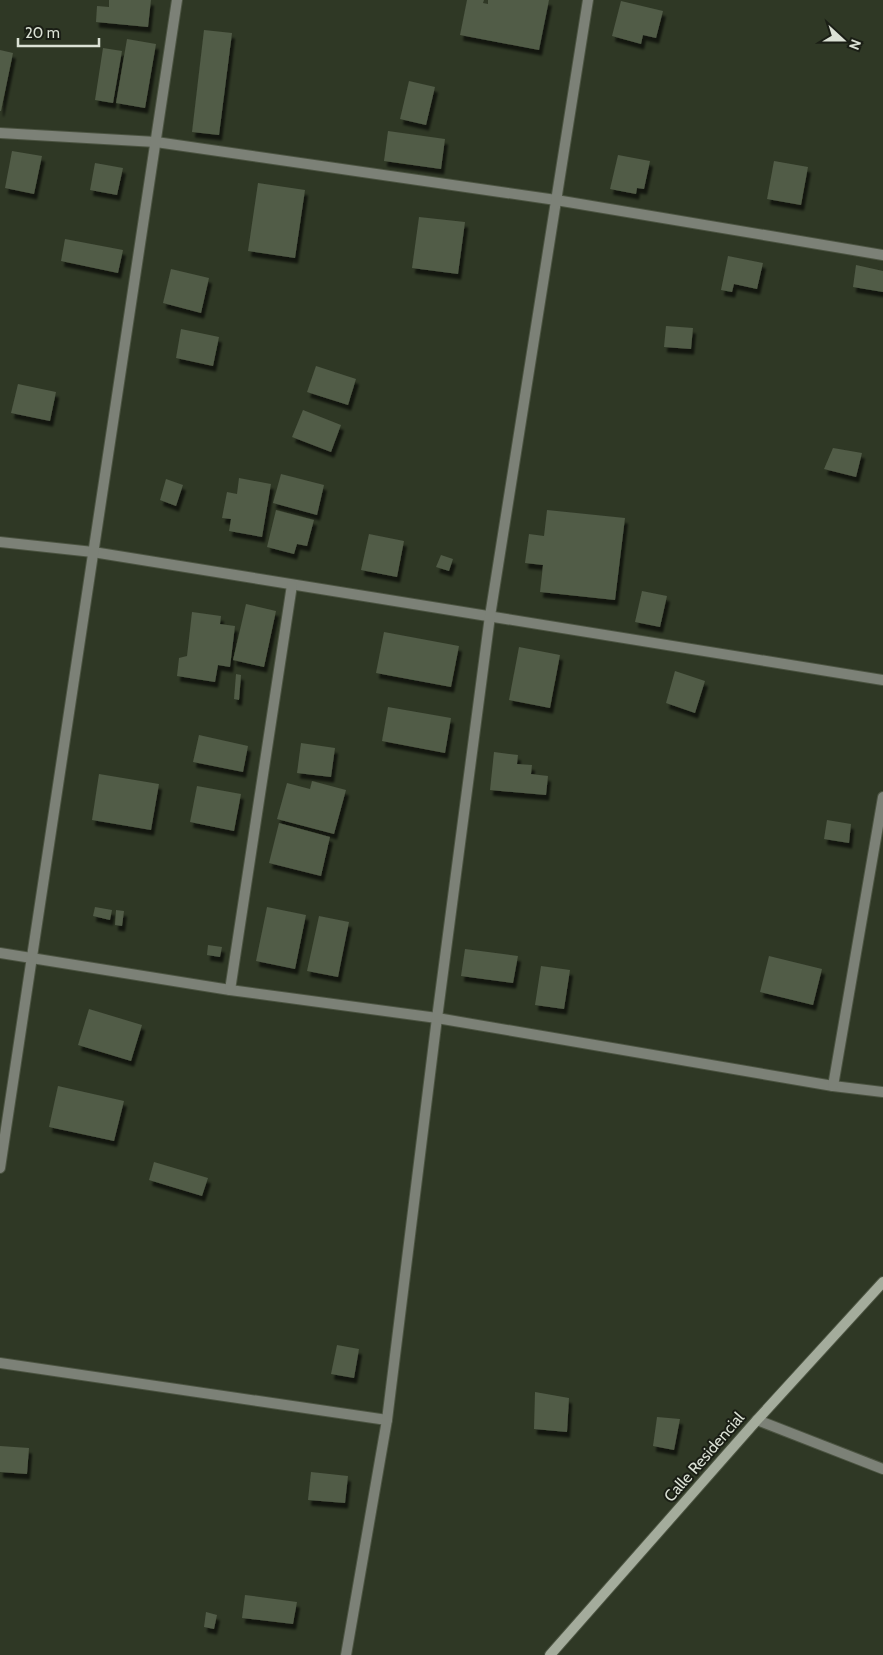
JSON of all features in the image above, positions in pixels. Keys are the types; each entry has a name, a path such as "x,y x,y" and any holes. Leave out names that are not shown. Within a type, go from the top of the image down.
{"main road":[{"name":"Calle Residencial","path":"551,1655 756,1420 883,1282"}],"street":[{"path":"0,1168 177,0"},
{"path":"346,1655 387,1420 490,616 588,0"},
{"path":"0,133 156,142 556,200 883,255"},
{"path":"0,542 93,552 883,680"},
{"path":"230,990 292,584"},
{"path":"833,1086 883,797"},
{"path":"0,954 230,990 437,1018 833,1086 883,1092"},
{"path":"0,1363 387,1420"},
{"path":"756,1420 883,1469"}],"building":[{"path":"109,0 151,0 148,27 96,22 97,6 109,7"},
{"path":"467,0 484,0 483,3 488,4 488,0 549,0 539,50 460,35"},
{"path":"621,1 663,11 656,38 643,35 641,44 612,36"},
{"path":"204,30 232,33 219,135 192,132"},
{"path":"127,39 156,44 145,108 116,103"},
{"path":"103,48 122,51 113,103 95,100"},
{"path":"0,50 13,53 1,111 0,111"},
{"path":"409,81 435,87 426,125 400,119"},
{"path":"388,131 445,139 441,169 384,161"},
{"path":"12,151 42,156 34,194 5,188"},
{"path":"618,155 650,161 644,189 637,188 636,194 610,189"},
{"path":"774,161 808,167 801,205 767,199"},
{"path":"95,163 123,168 117,195 90,190"},
{"path":"258,183 305,190 295,258 248,251"},
{"path":"419,217 465,222 458,274 412,268"},
{"path":"65,239 123,250 118,273 61,261"},
{"path":"728,256 763,263 757,289 734,284 732,292 721,290"},
{"path":"856,265 883,271 883,292 853,287"},
{"path":"171,269 209,278 201,313 163,303"},
{"path":"666,326 693,328 691,349 664,347"},
{"path":"181,329 219,337 213,366 176,358"},
{"path":"316,366 356,379 348,405 307,392"},
{"path":"18,384 56,392 50,421 11,413"},
{"path":"303,410 341,425 331,452 292,437"},
{"path":"833,448 862,453 856,477 824,469"},
{"path":"281,474 324,485 317,515 273,503"},
{"path":"239,478 271,484 262,537 229,531 231,519 222,518 227,492 237,494"},
{"path":"166,479 183,485 176,506 160,500"},
{"path":"276,510 314,520 307,546 297,544 294,554 267,547"},
{"path":"547,510 625,518 615,600 540,592 543,565 525,563 529,534 544,536"},
{"path":"369,534 404,541 397,577 361,570"},
{"path":"441,555 453,559 449,571 436,567"},
{"path":"642,591 667,596 660,627 635,622"},
{"path":"246,604 276,611 264,667 233,660"},
{"path":"192,612 221,616 220,624 235,626 230,667 218,665 215,682 177,676 179,658 187,656"},
{"path":"384,632 459,646 451,687 376,673"},
{"path":"519,647 560,655 550,708 509,700"},
{"path":"675,671 705,681 695,713 666,703"},
{"path":"236,674 241,675 239,700 234,699"},
{"path":"388,707 451,718 445,753 382,741"},
{"path":"199,735 248,746 243,772 193,762"},
{"path":"301,743 335,748 331,777 297,773"},
{"path":"494,752 518,755 517,764 532,765 531,774 548,776 546,795 490,790"},
{"path":"99,774 159,784 151,830 92,820"},
{"path":"312,781 346,790 334,834 277,819 287,783 310,789"},
{"path":"197,786 241,794 234,831 190,822"},
{"path":"827,820 851,824 849,843 824,839"},
{"path":"279,823 330,837 321,876 269,863"},
{"path":"95,907 112,910 110,920 93,916"},
{"path":"267,907 306,915 295,969 256,961"},
{"path":"116,910 124,911 122,926 115,925"},
{"path":"319,916 349,922 338,977 307,971"},
{"path":"208,945 222,947 220,957 207,955"},
{"path":"465,949 518,956 513,983 461,976"},
{"path":"769,956 822,969 813,1005 760,992"},
{"path":"541,966 570,970 564,1009 535,1005"},
{"path":"89,1009 142,1025 131,1061 78,1045"},
{"path":"58,1086 124,1101 114,1141 49,1127"},
{"path":"154,1162 208,1178 202,1196 149,1180"},
{"path":"337,1345 359,1349 354,1378 331,1374"},
{"path":"535,1392 569,1398 567,1432 534,1429"},
{"path":"657,1417 680,1419 674,1450 653,1446"},
{"path":"0,1446 29,1448 27,1474 0,1472"},
{"path":"311,1472 348,1476 345,1503 308,1500"},
{"path":"245,1595 297,1602 293,1624 242,1618"},
{"path":"206,1612 217,1615 214,1629 204,1627"}]}
